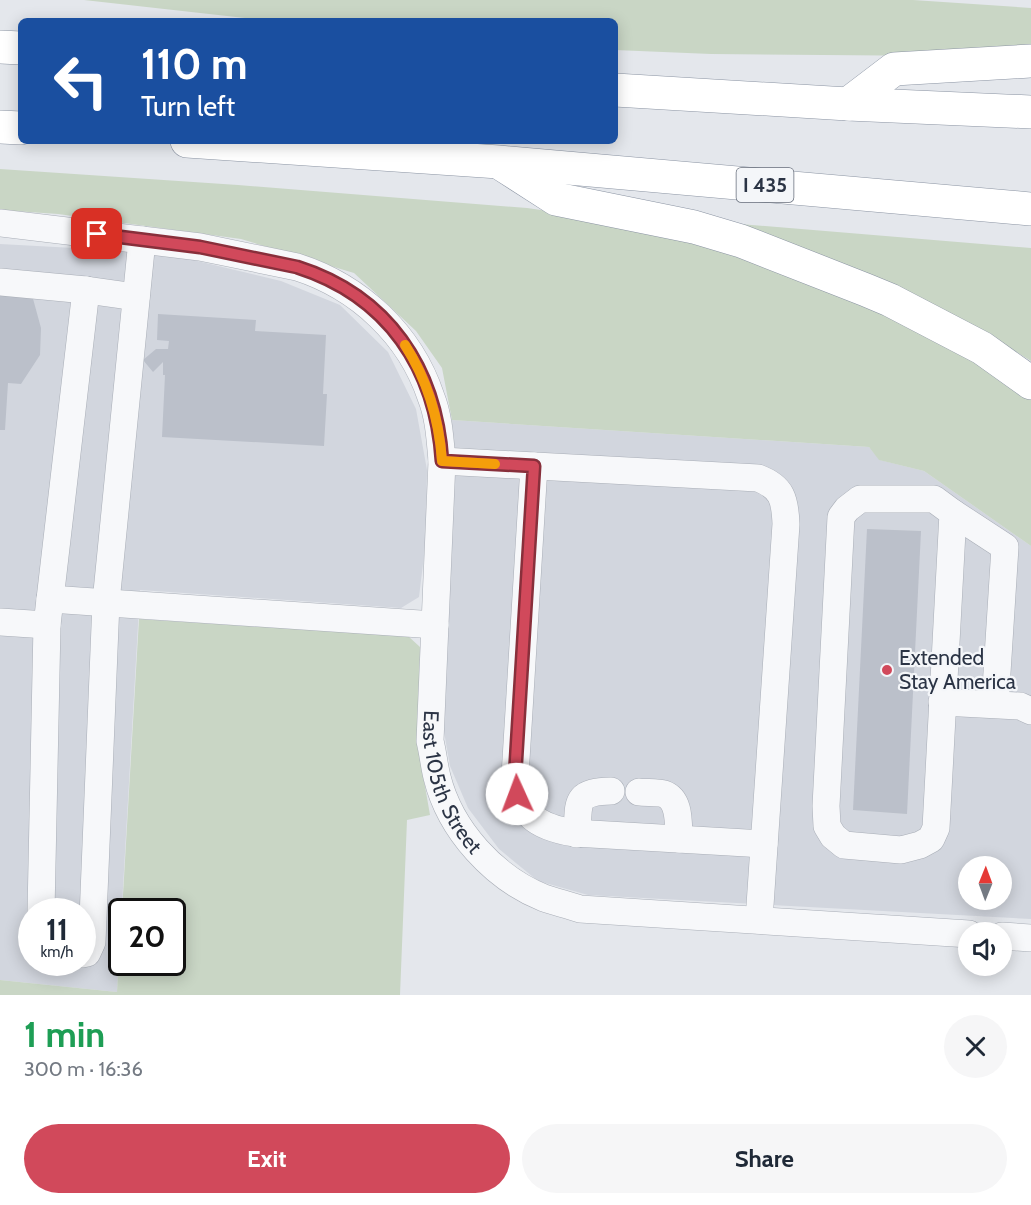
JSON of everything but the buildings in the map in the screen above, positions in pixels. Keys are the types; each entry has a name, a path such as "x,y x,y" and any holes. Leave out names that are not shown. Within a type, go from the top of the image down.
{"highway":[{"path":"0,47 18,48"},
{"path":"848,104 894,69 1031,61"},
{"path":"618,90 1031,112"},
{"path":"0,127 18,128"},
{"name":"I 435","path":"232,144 499,162 1031,209"},
{"path":"499,162 556,199 694,227 741,241 867,290 982,348 1031,383"}],"street":[{"name":"East 105th Street","path":"0,223 200,247 297,267 345,288 374,309 398,335 418,365 432,398 440,432 442,461 430,741 437,779 453,816 481,856 518,884 543,898 580,909 958,933"},
{"path":"94,898 106,602 142,240"},
{"path":"0,282 136,297"},
{"path":"41,898 48,612 86,290"},
{"path":"442,461 758,478 771,482 780,492 785,506 786,524 759,920"},
{"path":"534,466 515,776 517,794 524,808 536,821 554,830 577,834 764,844"},
{"path":"953,513 936,828 931,839 920,845 901,850 844,845 833,836 827,826 826,806 842,517 847,509 860,499 934,500 1005,547 995,704"},
{"path":"0,622 106,602 435,625"},
{"path":"942,702 1020,706 1031,711"},
{"path":"577,834 579,804 584,796 593,791 611,791"},
{"path":"639,792 665,794 672,800 678,813 679,839"},
{"path":"1012,937 1031,938"}],"shaded area":[{"path":"0,244 111,250 189,259 281,281 340,305 388,352 416,409 427,470 426,539 419,597 401,608 140,590 122,898 108,898 108,976 118,976 117,992 0,980"},
{"path":"452,420 869,447 880,460 924,471 1031,546 1031,919 588,895 538,881 499,849 468,808 450,766 443,726"}],"green space":[{"path":"84,0 913,0 1031,8 1031,47 946,56 711,54 618,50 618,18 245,18"},
{"path":"0,169 527,208 583,216 706,246 861,300 1006,376 1031,400 1031,546 924,471 879,460 869,447 452,420 442,368 416,331 354,273 241,239 58,214 0,210"},
{"path":"715,222 1031,248 1031,361 1007,346"},
{"path":"139,619 408,636 420,647 418,746 430,815 407,820 400,995 0,995 0,980 117,992 118,976 186,976 186,898 123,898"}],"slow traffic":[{"path":"405,345 418,365 432,398 440,432 442,461 495,464"}],"place":[{"name":"Extended Stay America","path":"887,670"}],"route":[{"path":"97,234 200,247 297,267 345,288 374,309 398,335 418,365 432,398 440,432 442,461 534,466 515,776 517,794"}]}
